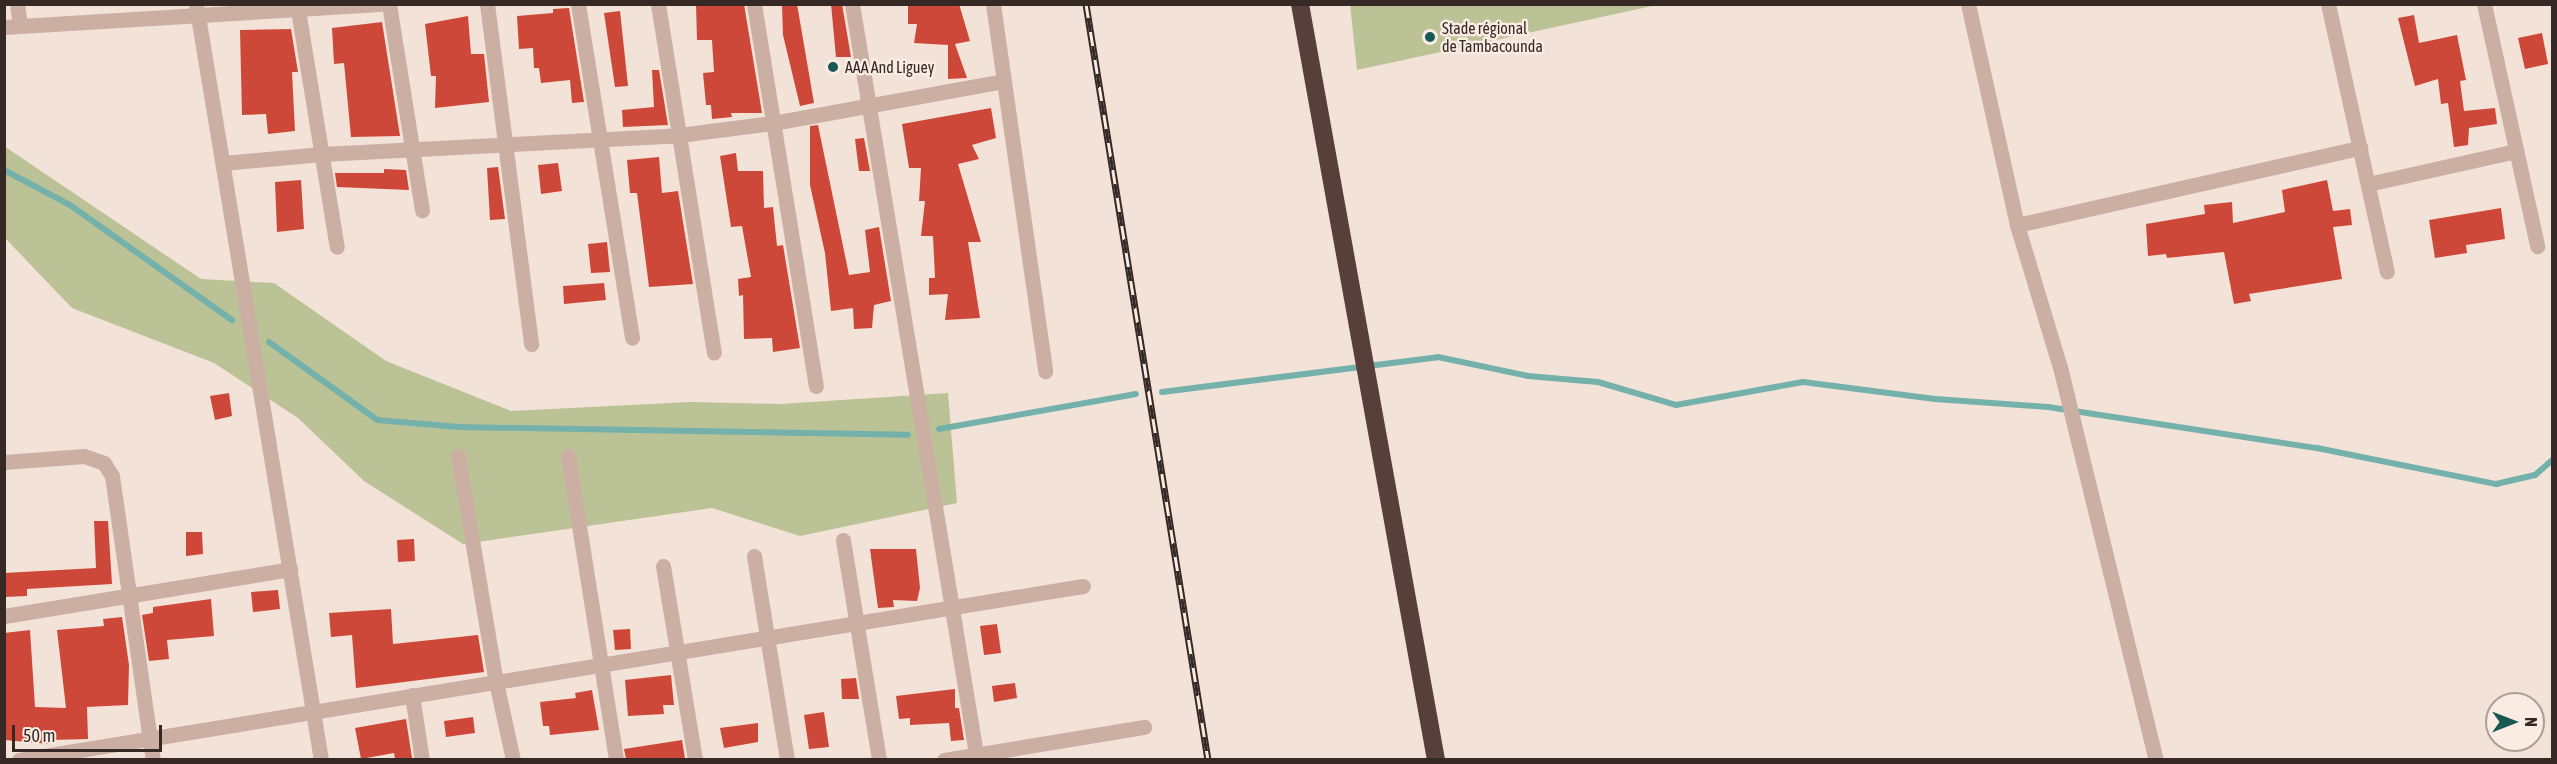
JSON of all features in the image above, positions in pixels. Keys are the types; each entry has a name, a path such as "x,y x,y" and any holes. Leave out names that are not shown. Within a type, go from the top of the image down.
{"highway":[{"path":"1300,4 1364,349 1436,759"}],"street":[{"path":"17,4 12,26 197,9 380,4"},
{"path":"388,4 422,210"},
{"path":"487,4 507,144 531,344"},
{"path":"578,4 632,338"},
{"path":"658,4 714,353"},
{"path":"754,4 816,386"},
{"path":"852,4 976,757"},
{"path":"993,4 1045,371"},
{"path":"1968,4 2017,225 2061,371 2156,759"},
{"path":"2328,4 2387,272"},
{"path":"2484,4 2537,246"},
{"path":"298,7 337,248"},
{"path":"197,9 321,759"},
{"path":"223,163 322,154 679,135 773,123 1003,81"},
{"path":"2017,225 2360,148"},
{"path":"2368,184 2516,151"},
{"path":"4,462 84,456 104,463 112,477 126,596 153,759"},
{"path":"459,456 495,682 513,759"},
{"path":"568,456 616,759"},
{"path":"843,540 879,759"},
{"path":"754,556 787,759"},
{"path":"663,566 695,759"},
{"path":"4,616 290,569"},
{"path":"19,759 1083,586"},
{"path":"412,696 422,759"},
{"path":"944,759 976,757 1144,727"}],"green space":[{"name":"Stade régional de Tambacounda","path":"1350,4 1657,4 1657,5 1357,70"},
{"path":"4,146 201,279 274,283 386,361 511,411 690,402 781,404 948,393 957,503 800,536 712,508 463,544 364,481 298,418 214,363 72,308 5,238"}],"building":[{"path":"696,4 744,4 762,113 731,113 732,117 712,119 711,105 706,105 703,73 714,72 712,40 697,40"},
{"path":"782,4 797,4 814,103 800,106 783,35"},
{"path":"831,4 842,4 851,57 836,57"},
{"path":"908,4 959,4 970,41 955,44 967,78 948,79 948,45 914,43 917,24 908,24"},
{"path":"569,8 584,102 572,103 570,80 541,83 539,68 534,68 533,48 519,49 517,16 553,13 553,9"},
{"path":"620,11 628,86 615,87 604,13"},
{"path":"2414,15 2419,43 2457,35 2466,80 2460,81 2464,111 2495,108 2497,124 2469,128 2468,145 2454,147 2448,103 2441,104 2438,79 2415,86 2398,18"},
{"path":"468,16 471,54 484,54 489,102 435,108 436,76 431,76 425,24"},
{"path":"382,22 400,136 351,137 344,63 334,64 332,28"},
{"path":"291,29 298,72 292,72 295,131 268,134 266,114 242,115 240,30"},
{"path":"2542,33 2548,64 2525,69 2518,38"},
{"path":"652,70 659,70 668,125 623,127 622,110 654,107"},
{"path":"991,108 996,138 972,145 979,159 958,164 981,242 968,242 980,318 945,320 948,294 929,295 929,278 935,278 933,236 921,236 925,201 919,201 921,168 909,168 902,124"},
{"path":"818,125 849,275 870,272 865,230 879,227 891,301 874,305 872,328 854,329 853,308 831,311 825,253 810,185 810,126"},
{"path":"864,138 870,171 859,171 855,139"},
{"path":"736,153 738,171 763,171 764,208 773,207 777,246 783,245 800,348 773,352 772,338 744,339 743,295 739,296 738,279 751,277 742,226 731,227 720,156"},
{"path":"659,157 662,193 678,191 693,284 649,287 637,193 630,193 627,160"},
{"path":"558,163 562,191 541,194 538,165"},
{"path":"498,167 505,219 490,220 487,168"},
{"path":"384,169 406,170 409,190 337,187 335,173 384,173"},
{"path":"301,180 304,229 277,232 275,182"},
{"path":"2327,180 2333,211 2350,209 2352,225 2333,227 2342,279 2249,294 2251,301 2234,304 2224,252 2167,258 2166,254 2148,256 2146,224 2205,214 2204,205 2232,202 2233,223 2285,212 2282,190"},
{"path":"2501,208 2505,239 2466,245 2467,253 2435,258 2429,220"},
{"path":"607,242 610,272 591,273 588,244"},
{"path":"604,283 606,300 564,304 563,286"},
{"path":"229,393 232,416 215,420 210,396"},
{"path":"94,521 108,521 112,584 27,589 27,596 4,597 4,573 96,568"},
{"path":"186,532 202,532 203,554 186,556"},
{"path":"414,539 415,561 398,562 397,540"},
{"path":"870,549 916,549 920,588 917,601 893,600 894,607 878,608"},
{"path":"278,590 280,609 253,612 251,592"},
{"path":"211,599 214,636 167,640 169,659 149,661 142,615 153,613 153,607"},
{"path":"391,609 393,644 478,635 484,672 356,688 352,635 331,637 329,613"},
{"path":"122,617 129,665 128,705 87,707 88,739 50,740 50,744 4,740 4,633 30,630 35,707 66,708 57,630 104,626 103,619"},
{"path":"997,624 1001,653 984,655 980,626"},
{"path":"630,629 631,649 615,650 613,630"},
{"path":"671,675 674,705 663,705 664,714 628,716 625,680"},
{"path":"856,678 859,699 842,699 841,679"},
{"path":"1015,683 1017,698 994,702 992,686"},
{"path":"955,689 955,708 959,708 964,740 951,741 949,723 910,725 910,718 899,719 896,696"},
{"path":"592,690 599,730 550,735 549,726 543,726 540,702 576,698 575,693"},
{"path":"824,712 829,747 809,749 804,715"},
{"path":"473,717 475,733 446,737 444,721"},
{"path":"406,719 412,758 395,759 394,753 361,759 355,728"},
{"path":"758,723 758,742 724,748 720,728"},
{"path":"682,740 685,759 626,759 624,749"}],"waterway":[{"path":"4,170 70,205 232,320"},
{"path":"269,342 377,420 459,427 908,435"},
{"path":"1162,392 1438,357 1528,376 1598,382 1676,405 1803,382 1935,399 2048,407 2317,448 2496,484 2535,475 2552,460"},
{"path":"939,429 1136,394"}],"railway":[{"path":"1086,4 1208,760"}],"place":[{"name":"Stade régional de Tambacounda","path":"1430,37"},
{"name":"AAA And Liguey","path":"833,67"}]}
